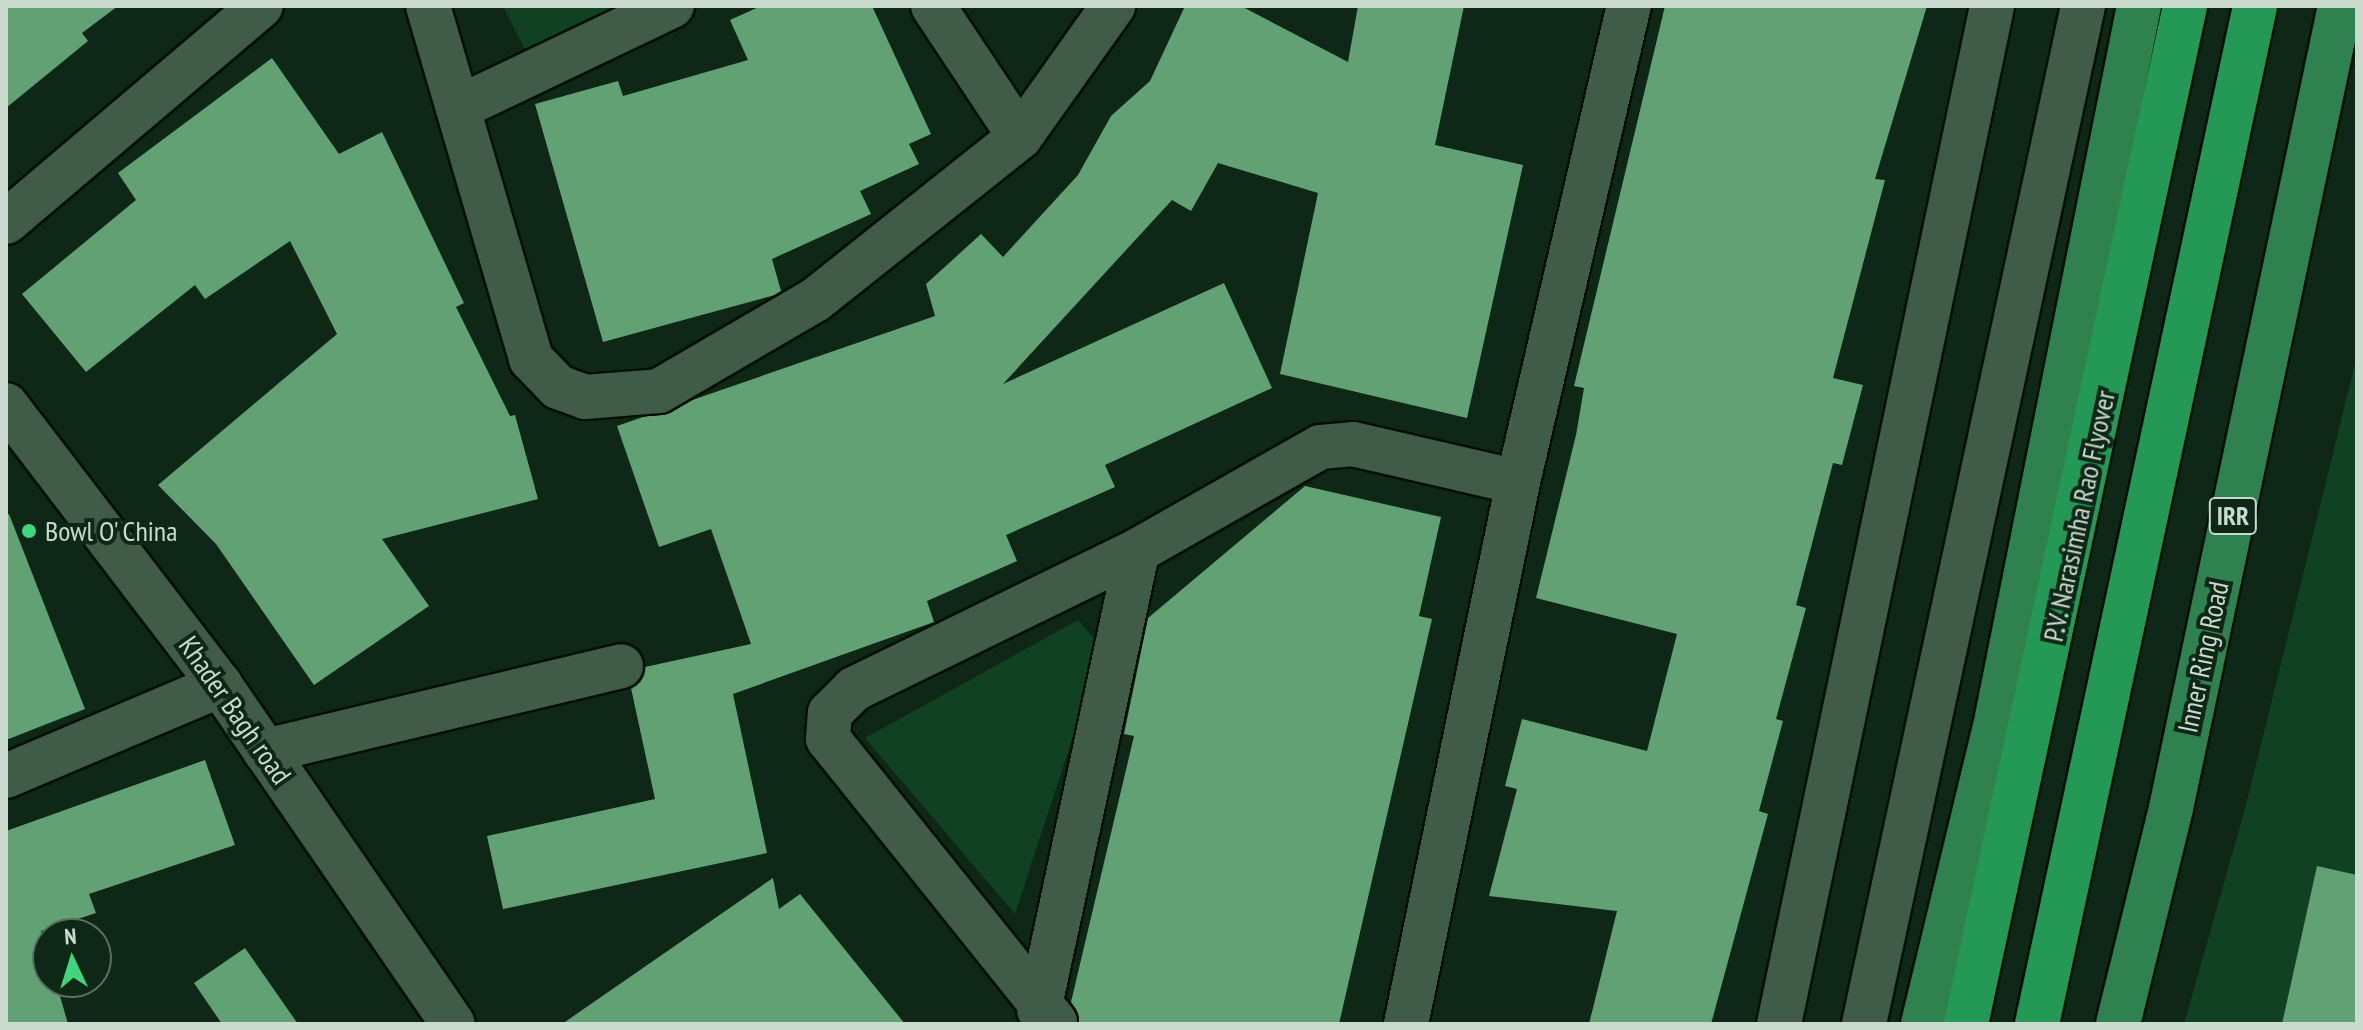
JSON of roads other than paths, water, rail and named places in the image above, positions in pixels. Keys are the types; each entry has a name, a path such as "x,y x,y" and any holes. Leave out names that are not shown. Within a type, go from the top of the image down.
{"highway":[{"name":"P.V. Narasimha Rao Flyover","path":"1966,1024 2185,6"},
{"path":"2037,1024 2255,6"}],"main road":[{"path":"1923,1024 1997,717 2139,6"},
{"name":"Inner Ring Road","path":"2118,1024 2171,808 2340,6"}],"street":[{"path":"6,222 261,6"},
{"path":"428,6 531,359 558,387 585,397 659,391 815,300 1020,137 1113,6"},
{"path":"458,108 672,6"},
{"path":"933,6 1020,137"},
{"path":"1406,1024 1518,482 1629,6"},
{"path":"1779,1024 1992,6"},
{"path":"1864,1024 2083,6"},
{"name":"Khader Bagh road","path":"6,405 220,685 453,1024"},
{"path":"1048,1017 828,739 830,713 854,689 1137,551 1320,447 1353,444 1518,482"},
{"path":"1048,1017 1137,551"},
{"path":"265,751 621,666"},
{"path":"6,776 220,685"}],"place":[{"name":"Bowl O' China","path":"29,531"}]}
